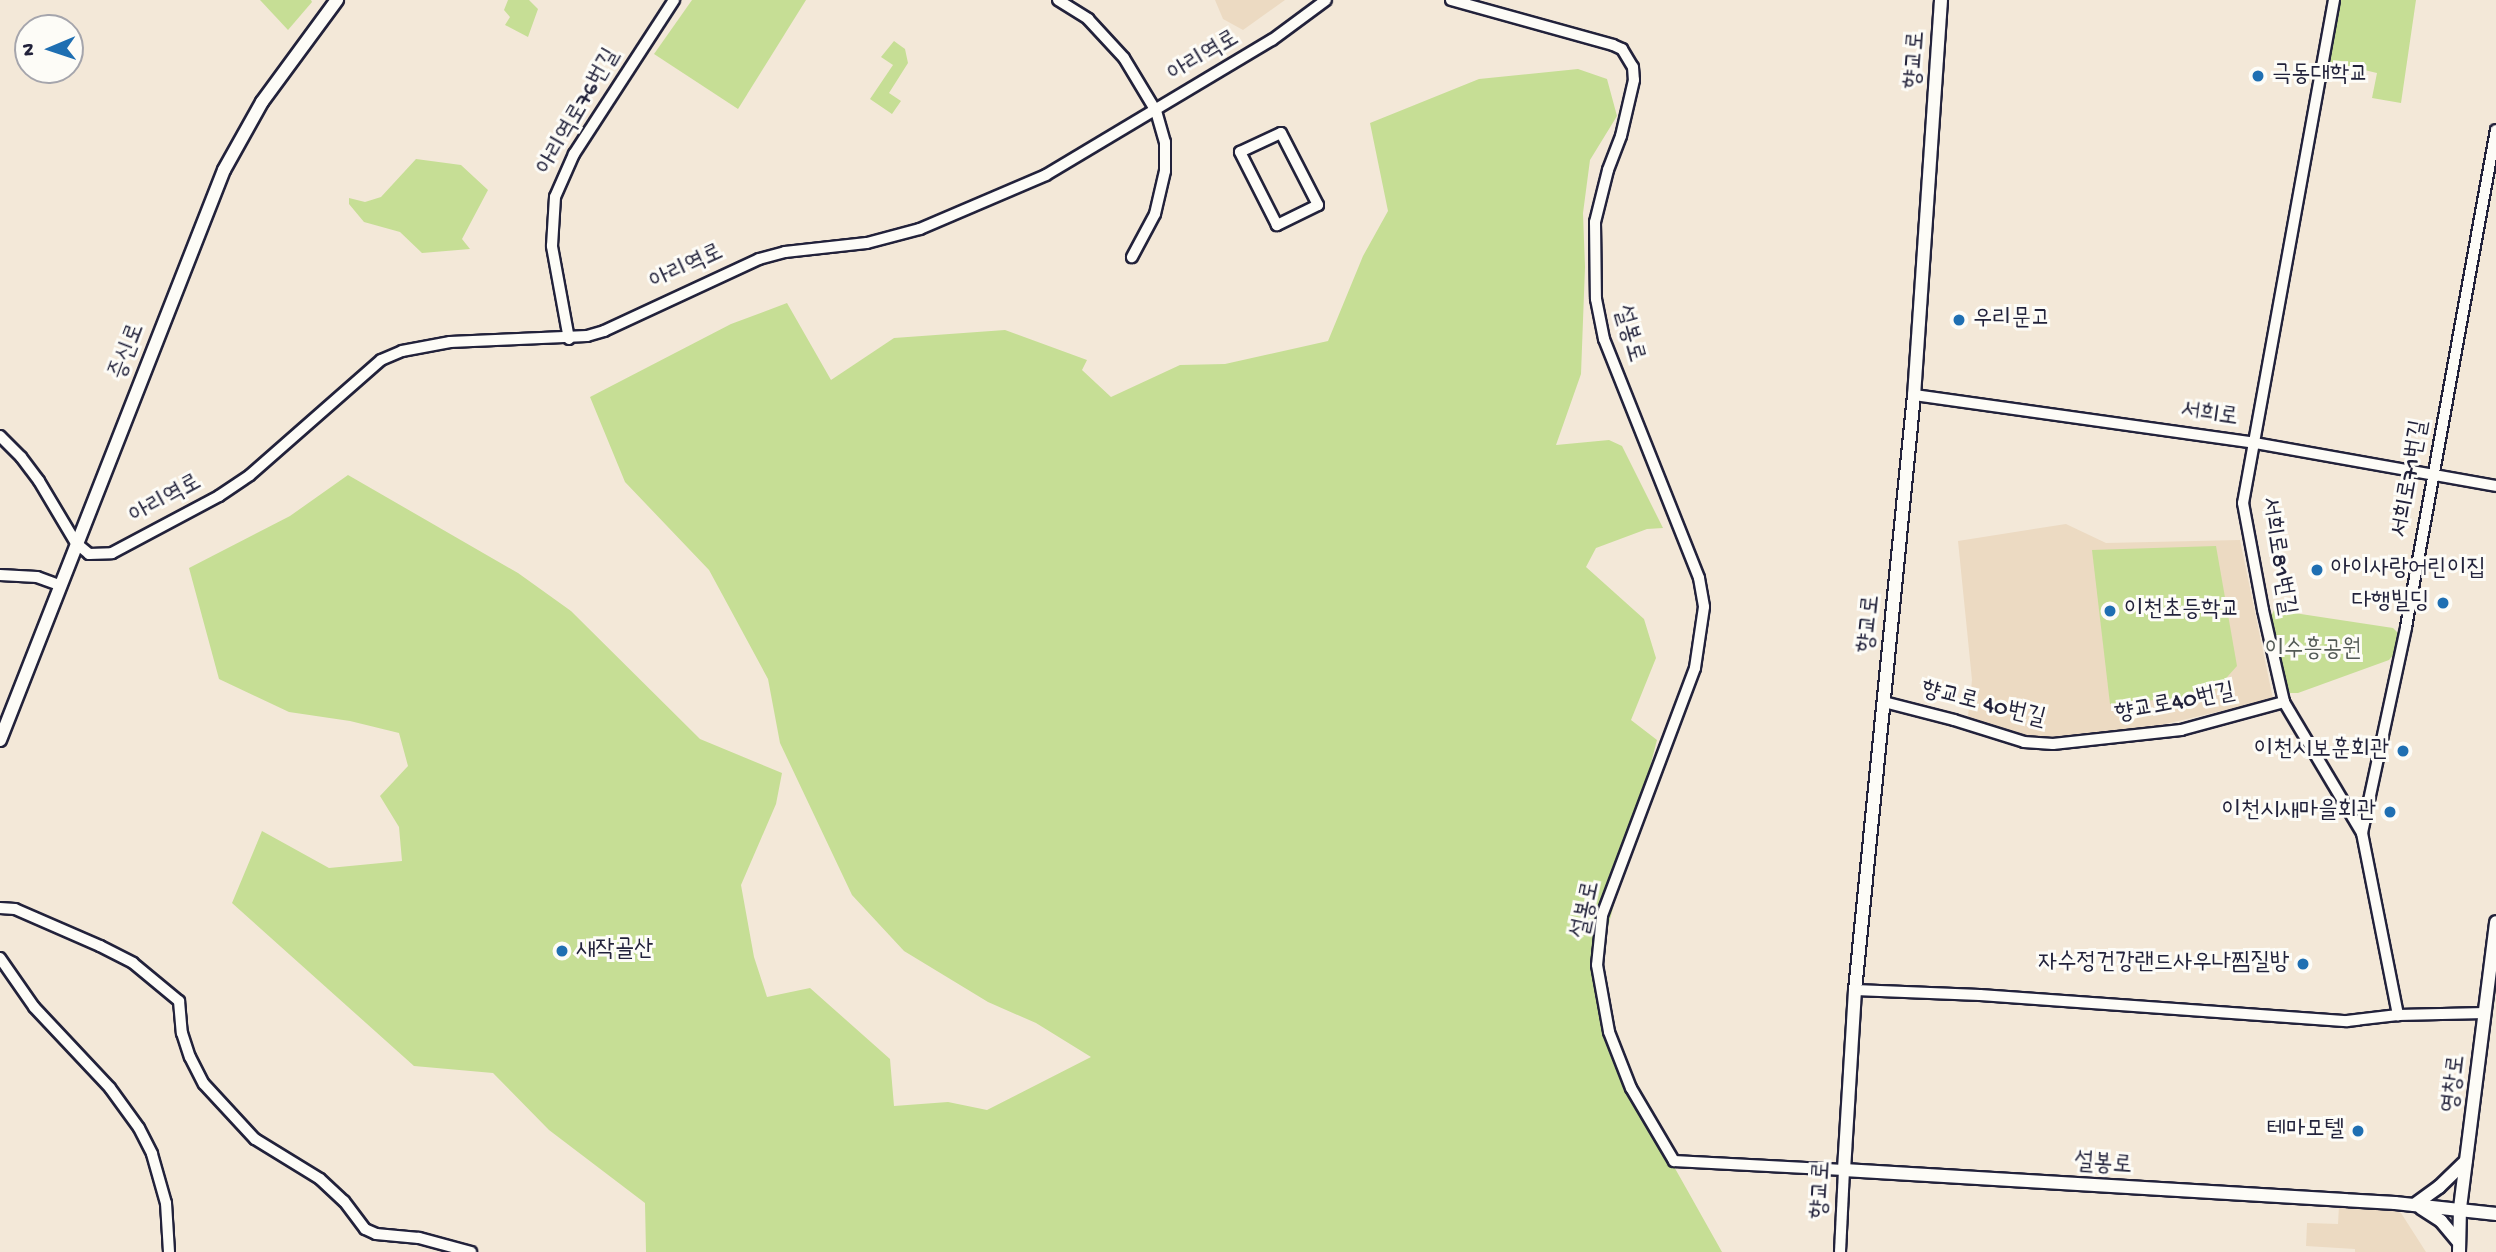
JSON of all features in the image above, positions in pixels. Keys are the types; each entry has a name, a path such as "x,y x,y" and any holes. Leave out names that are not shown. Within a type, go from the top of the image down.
{"street":[{"name":"증신로","path":"2,731 224,170 262,102 337,0"},
{"name":"아리역로76번길","path":"569,339 552,246 555,197 574,154 674,0"},
{"path":"1058,0 1088,19 1124,58 1156,111 1165,142 1165,170 1154,215 1132,257"},
{"name":"아리역로","path":"76,543 89,554 112,553 219,496 275,455 364,373 402,351 450,342 569,339 604,331 759,258 785,252 867,243 920,229 1046,176 1272,40 1326,0"},
{"name":"설봉로","path":"1451,0 1613,45 1622,49 1633,67 1634,80 1622,136 1608,170 1595,222 1596,299 1604,339 1699,578 1704,607 1695,668 1602,916 1597,965 1609,1032 1631,1088 1674,1161 2414,1205 2496,1214"},
{"name":"향교로","path":"1840,1252 1855,990 1914,395 1941,0"},
{"name":"서희로81번길","path":"2334,0 2243,503 2284,702 2362,833 2398,1015"},
{"name":"서희로71번길","path":"2362,833 2400,659 2496,130"},
{"path":"1281,133 1318,205 1277,225 1240,152 1281,133"},
{"name":"서희로","path":"1914,395 2255,443 2496,486"},
{"path":"0,436 21,457 39,481 76,543"},
{"path":"0,575 37,577 60,585"},
{"name":"향교로 40번길","path":"1884,702 2028,743 2073,742"},
{"name":"향교로40번길","path":"2073,742 2181,730 2284,702"},
{"path":"0,908 15,909 100,946 132,963 179,1001 182,1033 190,1058 204,1084 255,1139 320,1179 344,1201 365,1229 376,1234 418,1238 471,1252"},
{"name":"영창로","path":"2458,1247 2460,1209 2496,922"},
{"path":"0,958 34,1007 110,1088 139,1128 152,1154 166,1203 169,1252"},
{"path":"1855,990 1980,995 2347,1021 2398,1015 2485,1013"},
{"path":"2458,1247 2441,1221 2414,1205 2466,1161"}],"shaded area":[{"path":"1215,0 1285,0 1243,30 1223,19"},
{"name":"이천초등학교","path":"2066,524 2106,543 2240,540 2273,699 2148,728 2028,739 1968,716 1972,680 1958,541"},
{"path":"2339,1205 2383,1207 2401,1213 2426,1252 2355,1252 2355,1249 2306,1246 2307,1223 2338,1224"}],"green space":[{"path":"260,0 311,0 312,2 288,30"},
{"path":"508,0 529,0 538,9 528,37 505,25 510,17 504,10"},
{"path":"692,0 806,0 738,109 654,54"},
{"path":"2337,0 2416,0 2401,103 2372,98 2377,73 2326,61"},
{"path":"894,41 905,49 908,63 889,93 901,101 892,114 870,99 893,65 881,57"},
{"path":"1578,69 1607,79 1617,116 1590,160 1583,213 1585,267 1581,374 1556,445 1609,440 1622,446 1663,528 1647,529 1596,548 1586,567 1644,619 1656,658 1631,720 1657,740 1607,931 1599,988 1631,1090 1722,1252 646,1252 645,1203 549,1130 493,1073 414,1066 232,903 262,831 329,868 402,861 399,827 380,796 408,766 399,733 350,721 289,712 219,679 189,568 290,516 348,475 518,573 571,611 700,739 782,773 776,804 741,885 754,957 767,997 810,988 890,1059 894,1106 948,1102 987,1110 1091,1057 1036,1023 988,1002 904,951 852,895 780,743 768,679 709,570 625,482 590,397 731,324 787,303 831,380 894,338 1005,330 1087,360 1082,370 1111,397 1180,365 1225,364 1328,341 1363,256 1388,211 1370,123 1479,79"},
{"path":"416,159 461,165 488,190 462,239 470,249 422,253 400,232 364,222 349,204 349,198 365,202 381,197"},
{"path":"2216,546 2237,666 2211,695 2110,704 2092,550"},
{"name":"이수흥공원","path":"2274,610 2393,628 2399,634 2398,649 2389,660 2298,693 2290,693 2285,686 2269,621"}],"place":[{"name":"극동대학교","path":"2258,76"},
{"name":"우리문고","path":"1959,320"},
{"name":"아이사랑어린이집","path":"2317,570"},
{"name":"다행빌딩","path":"2443,603"},
{"name":"이천초등학교","path":"2110,611"},
{"name":"이천시보훈회관","path":"2403,751"},
{"name":"이천시새마을회관","path":"2390,812"},
{"name":"새작골산","path":"562,951"},
{"name":"자수정건강랜드사우나찜질방","path":"2303,964"},
{"name":"테마모텔","path":"2358,1131"}]}
